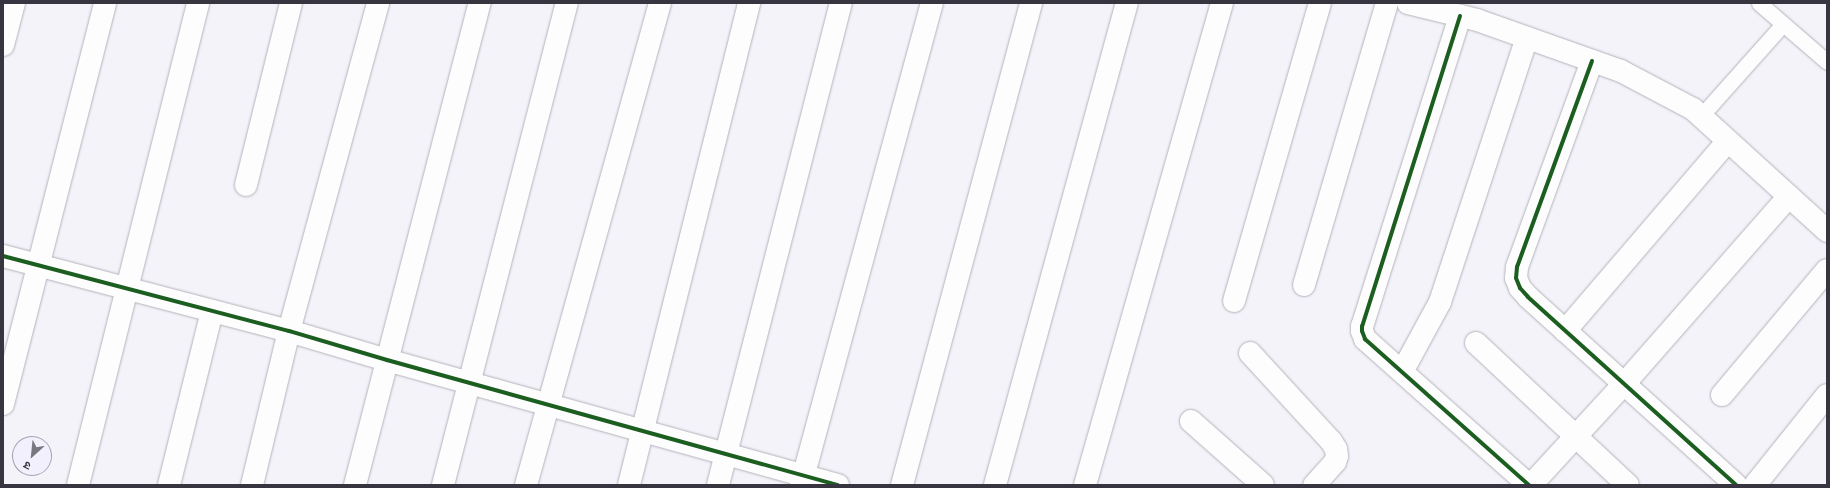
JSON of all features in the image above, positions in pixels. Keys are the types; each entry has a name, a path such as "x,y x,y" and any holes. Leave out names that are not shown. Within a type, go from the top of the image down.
{"street":[{"path":"3,45 14,3"},
{"path":"3,404 105,3"},
{"path":"78,485 198,3"},
{"path":"246,185 291,3"},
{"path":"252,485 289,331 378,3"},
{"path":"355,485 386,360 480,3"},
{"path":"443,485 468,383 567,3"},
{"path":"526,485 660,3"},
{"path":"629,485 749,3"},
{"path":"718,485 841,3"},
{"path":"802,480 932,3"},
{"path":"902,485 1031,3"},
{"path":"995,485 1127,3"},
{"path":"1085,485 1222,3"},
{"path":"1234,301 1320,3"},
{"path":"1304,285 1387,3"},
{"path":"1408,3 1460,16 1621,71 1693,109 1827,231"},
{"path":"1460,16 1362,326 1363,335 1366,340 1530,485 1624,384 1789,196"},
{"path":"1402,372 1440,302 1527,38"},
{"path":"1592,61 1516,278 1520,288 1528,297 1736,485"},
{"path":"1565,331 1728,141"},
{"path":"3,256 289,331 386,360 726,455 802,480 838,485"},
{"path":"1722,395 1827,270"},
{"path":"169,485 212,311"},
{"path":"1476,343 1628,485"},
{"path":"1250,353 1331,441 1336,449 1337,456 1335,462 1314,485"},
{"path":"1755,485 1827,395"},
{"path":"1191,421 1263,485"}],"lane":[{"path":"1759,3 1827,62"},
{"path":"1701,116 1783,24"}],"cycle path":[{"path":"1460,16 1362,326 1362,331 1365,339 1529,485"},
{"path":"1592,61 1517,267 1516,278 1520,288 1528,297 1736,485"},
{"path":"3,256 289,331 387,360 838,485"}]}
